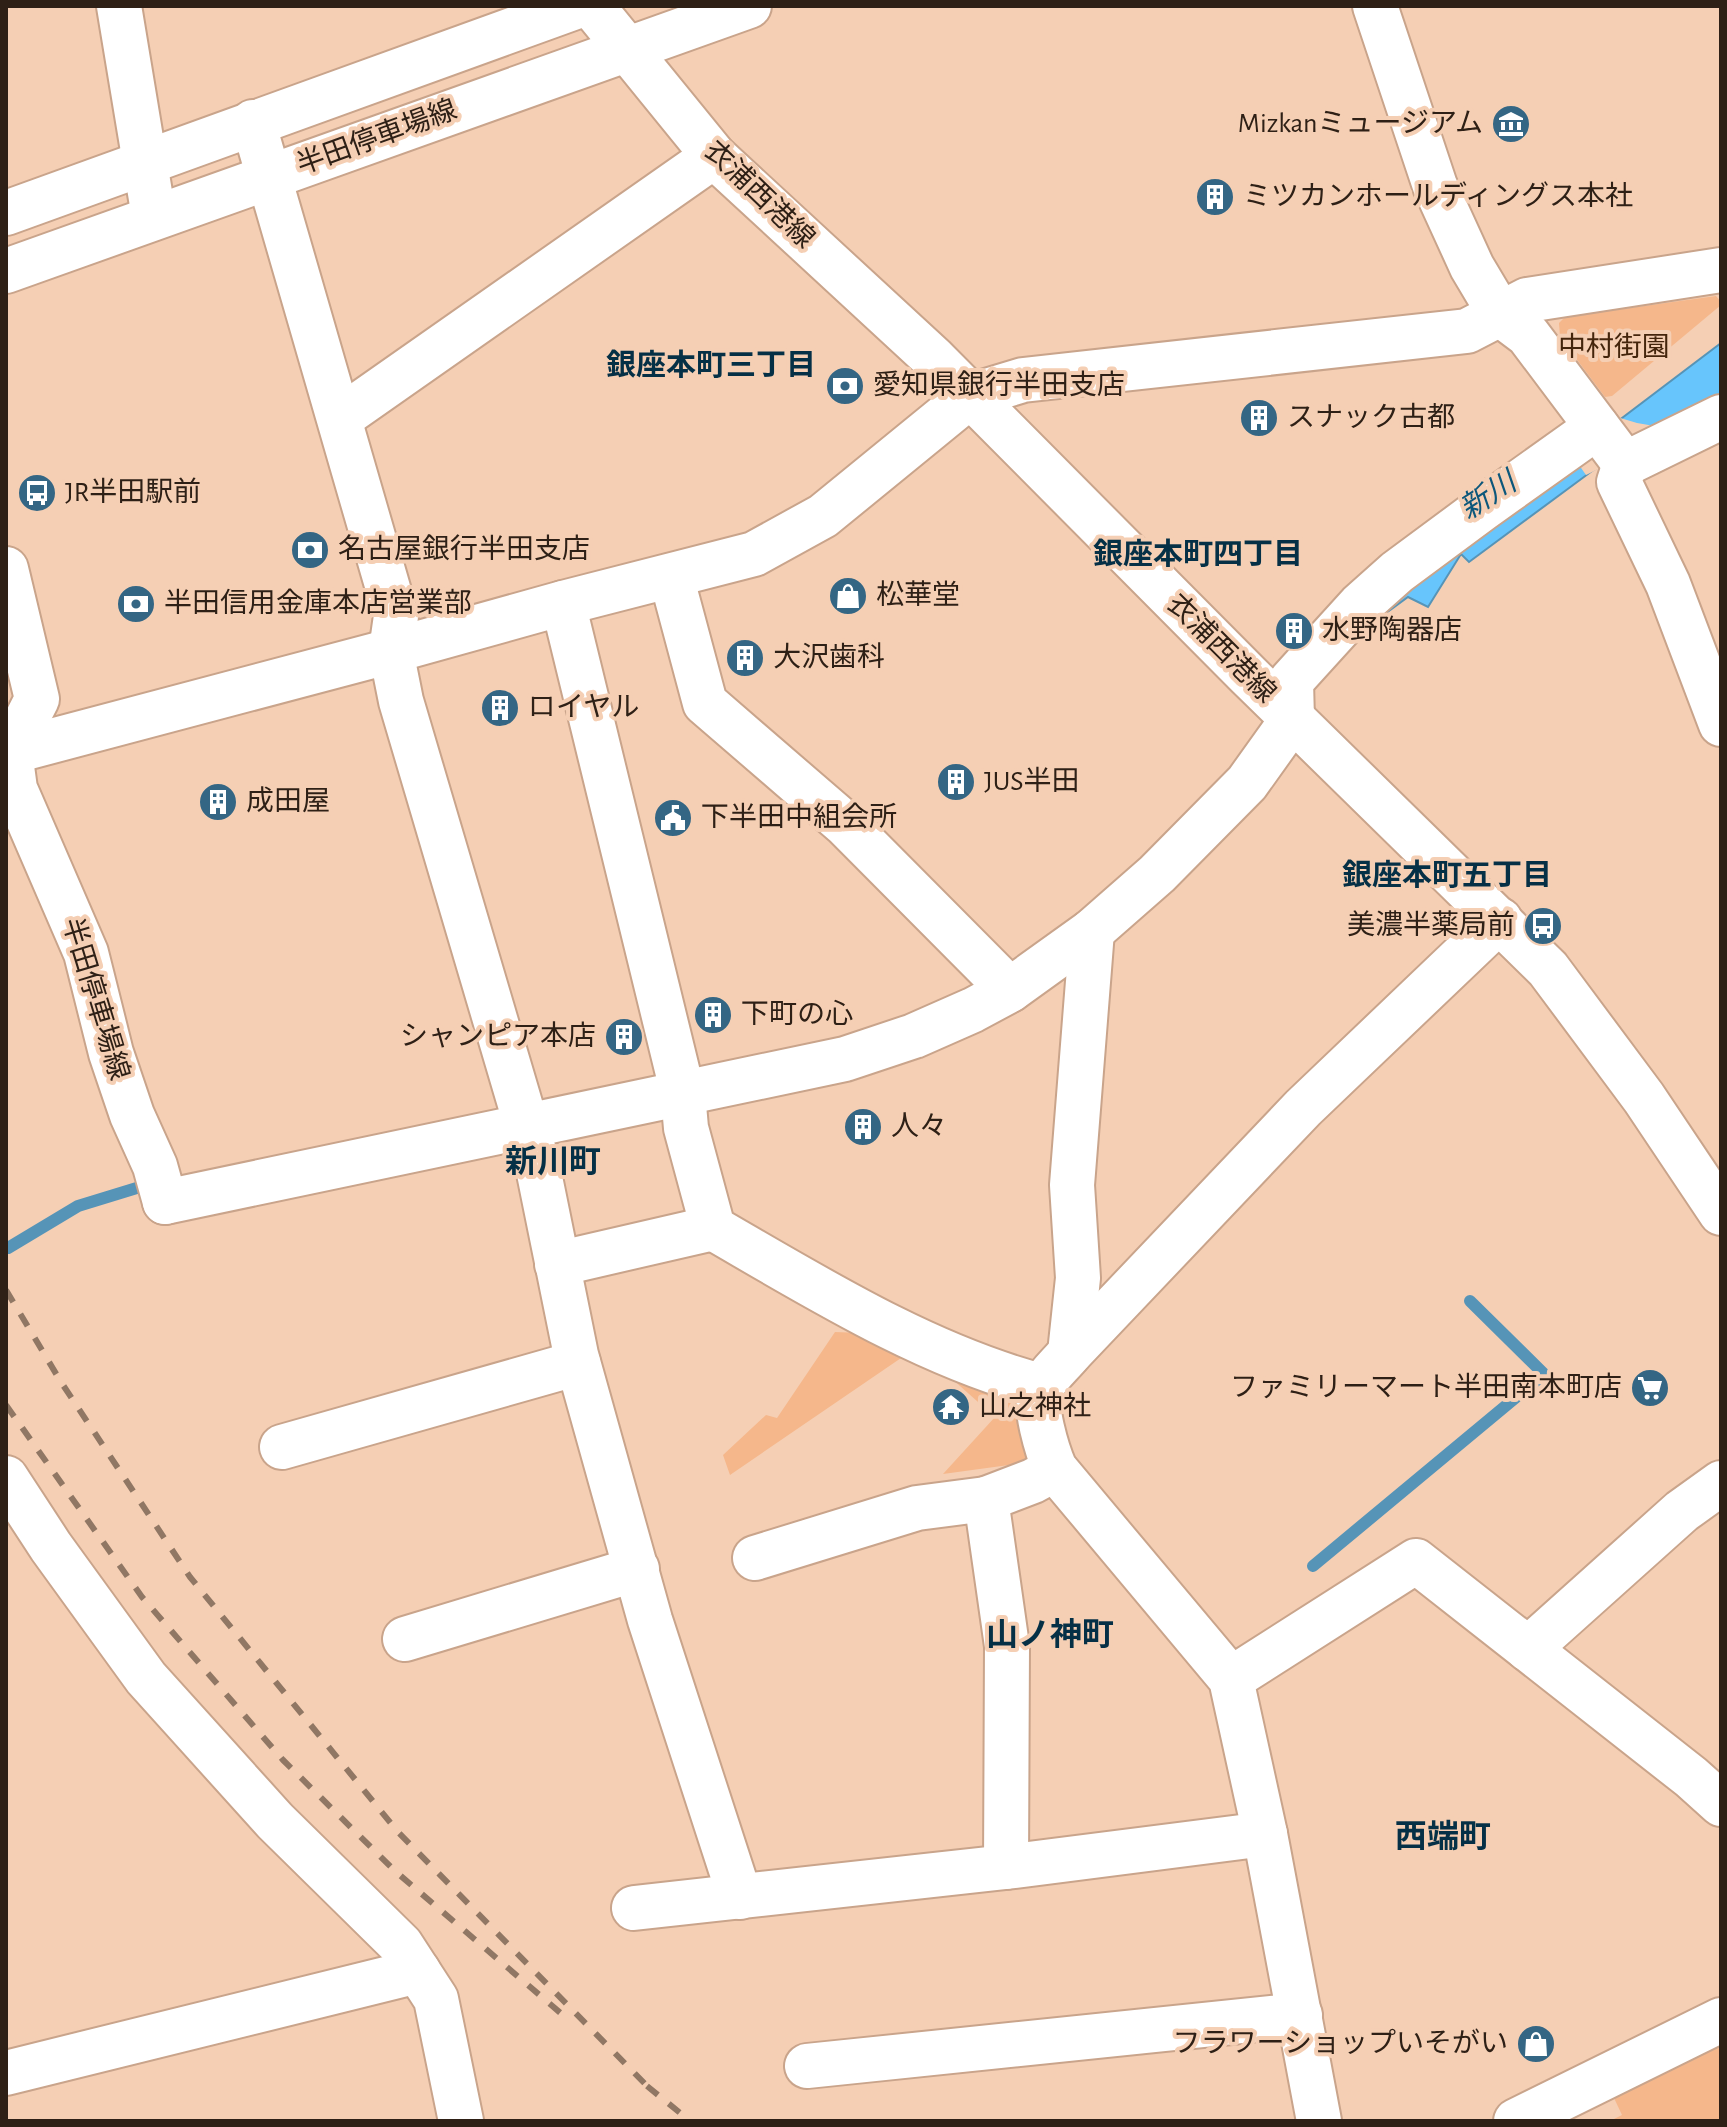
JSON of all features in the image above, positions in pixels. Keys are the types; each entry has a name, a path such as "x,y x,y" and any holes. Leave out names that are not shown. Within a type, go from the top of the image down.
{"street":[{"path":"119,6 154,217"},
{"name":"半田停車場線","path":"6,213 578,6"},
{"name":"衣浦西港線","path":"592,6 714,156 934,359 1292,720 1548,969 1717,1200"},
{"name":"半田停車場線","path":"6,271 749,6"},
{"path":"1375,6 1435,186 1472,267 1500,314 1528,335 1610,445 1619,482 1668,584 1721,724"},
{"path":"253,122 396,616 391,651 401,701 536,1158 578,1363 650,1620 740,1897"},
{"path":"340,418 714,156"},
{"path":"8,750 754,554 823,516 970,396 1023,380 1467,331 1527,300 1721,270"},
{"path":"527,1126 845,1059 914,1036 1010,990 1092,931 1157,874 1247,783 1292,720 1291,681 1360,605 1397,572 1482,509 1610,445 1721,417"},
{"path":"6,569 37,699 8,750"},
{"path":"671,576 705,703 845,824 1010,990"},
{"path":"563,603 683,1094 686,1128 713,1228"},
{"name":"半田停車場線","path":"8,750 15,789 86,953 111,1053 132,1115 155,1166 165,1202 527,1126"},
{"path":"1319,2121 1265,1834 1231,1679 1055,1469 1048,1452 1037,1396 1041,1386 1070,1353 1303,1108 1500,920"},
{"path":"1070,1353 1078,1278 1072,1185 1092,931"},
{"path":"557,1264 713,1228 810,1284 927,1345 1041,1386"},
{"path":"282,1447 578,1363"},
{"path":"755,1558 917,1508 986,1499 1055,1469"},
{"path":"6,1478 51,1547 146,1678 275,1821 401,1945 436,1999 461,2121"},
{"path":"1528,1649 1682,1511 1721,1483"},
{"path":"986,1499 1007,1646 1006,1867"},
{"path":"1231,1679 1416,1561 1691,1777 1721,1804"},
{"path":"405,1639 637,1569"},
{"path":"634,1908 1006,1867 1265,1834"},
{"path":"6,2073 418,1971"},
{"path":"807,2066 1300,2015"},
{"path":"1528,2118 1721,2020"}],"green space":[{"name":"中村街園","path":"1716,296 1721,305 1612,396 1605,397 1560,337 1559,323 1565,317"},
{"path":"835,1332 886,1334 1030,1395 1031,1462 943,1474 995,1417 934,1363 904,1356 730,1475 723,1455 766,1415 777,1418"},
{"path":"1721,2046 1721,2121 1610,2121 1622,2115 1614,2098"}],"water":[{"path":"1721,343 1721,397 1592,471 1469,562 1461,554 1428,607 1408,597 1374,622 1366,612"}],"pier":[{"path":"1617,417 1672,429 1586,475 1570,452"}],"waterway":[{"path":"8,1248 78,1206 140,1187"},
{"path":"1313,1566 1544,1374 1470,1301"}],"railway":[{"path":"6,1290 61,1382 190,1577 398,1832 653,2092"},
{"path":"6,1405 142,1597 283,1760 395,1871 564,2016"},
{"path":"647,2086 690,2121"}],"place":[{"name":"Mizkanミュージアム","path":"1511,124"},
{"name":"ミツカンホールディングス本社","path":"1215,197"},
{"name":"愛知県銀行半田支店","path":"845,386"},
{"name":"スナック古都","path":"1259,418"},
{"name":"JR半田駅前","path":"37,493"},
{"name":"名古屋銀行半田支店","path":"310,550"},
{"name":"松華堂","path":"848,596"},
{"name":"半田信用金庫本店営業部","path":"136,604"},
{"name":"水野陶器店","path":"1294,631"},
{"name":"大沢歯科","path":"745,658"},
{"name":"ロイヤル","path":"500,708"},
{"name":"JUS半田","path":"956,782"},
{"name":"成田屋","path":"218,802"},
{"name":"下半田中組会所","path":"673,818"},
{"name":"美濃半薬局前","path":"1543,926"},
{"name":"下町の心","path":"713,1015"},
{"name":"シャンピア本店","path":"624,1037"},
{"name":"人々","path":"863,1127"},
{"name":"ファミリーマート半田南本町店","path":"1650,1388"},
{"name":"山之神社","path":"951,1407"},
{"name":"フラワーショップいそがい","path":"1536,2044"}],"district":[{"name":"銀座本町三丁目","path":"711,366"},
{"name":"銀座本町四丁目","path":"1198,555"},
{"name":"銀座本町五丁目","path":"1447,876"},
{"name":"新川町","path":"553,1162"},
{"name":"山ノ神町","path":"1050,1635"},
{"name":"西端町","path":"1443,1837"}],"water label":[{"name":"新川","path":"1488,496"}]}
